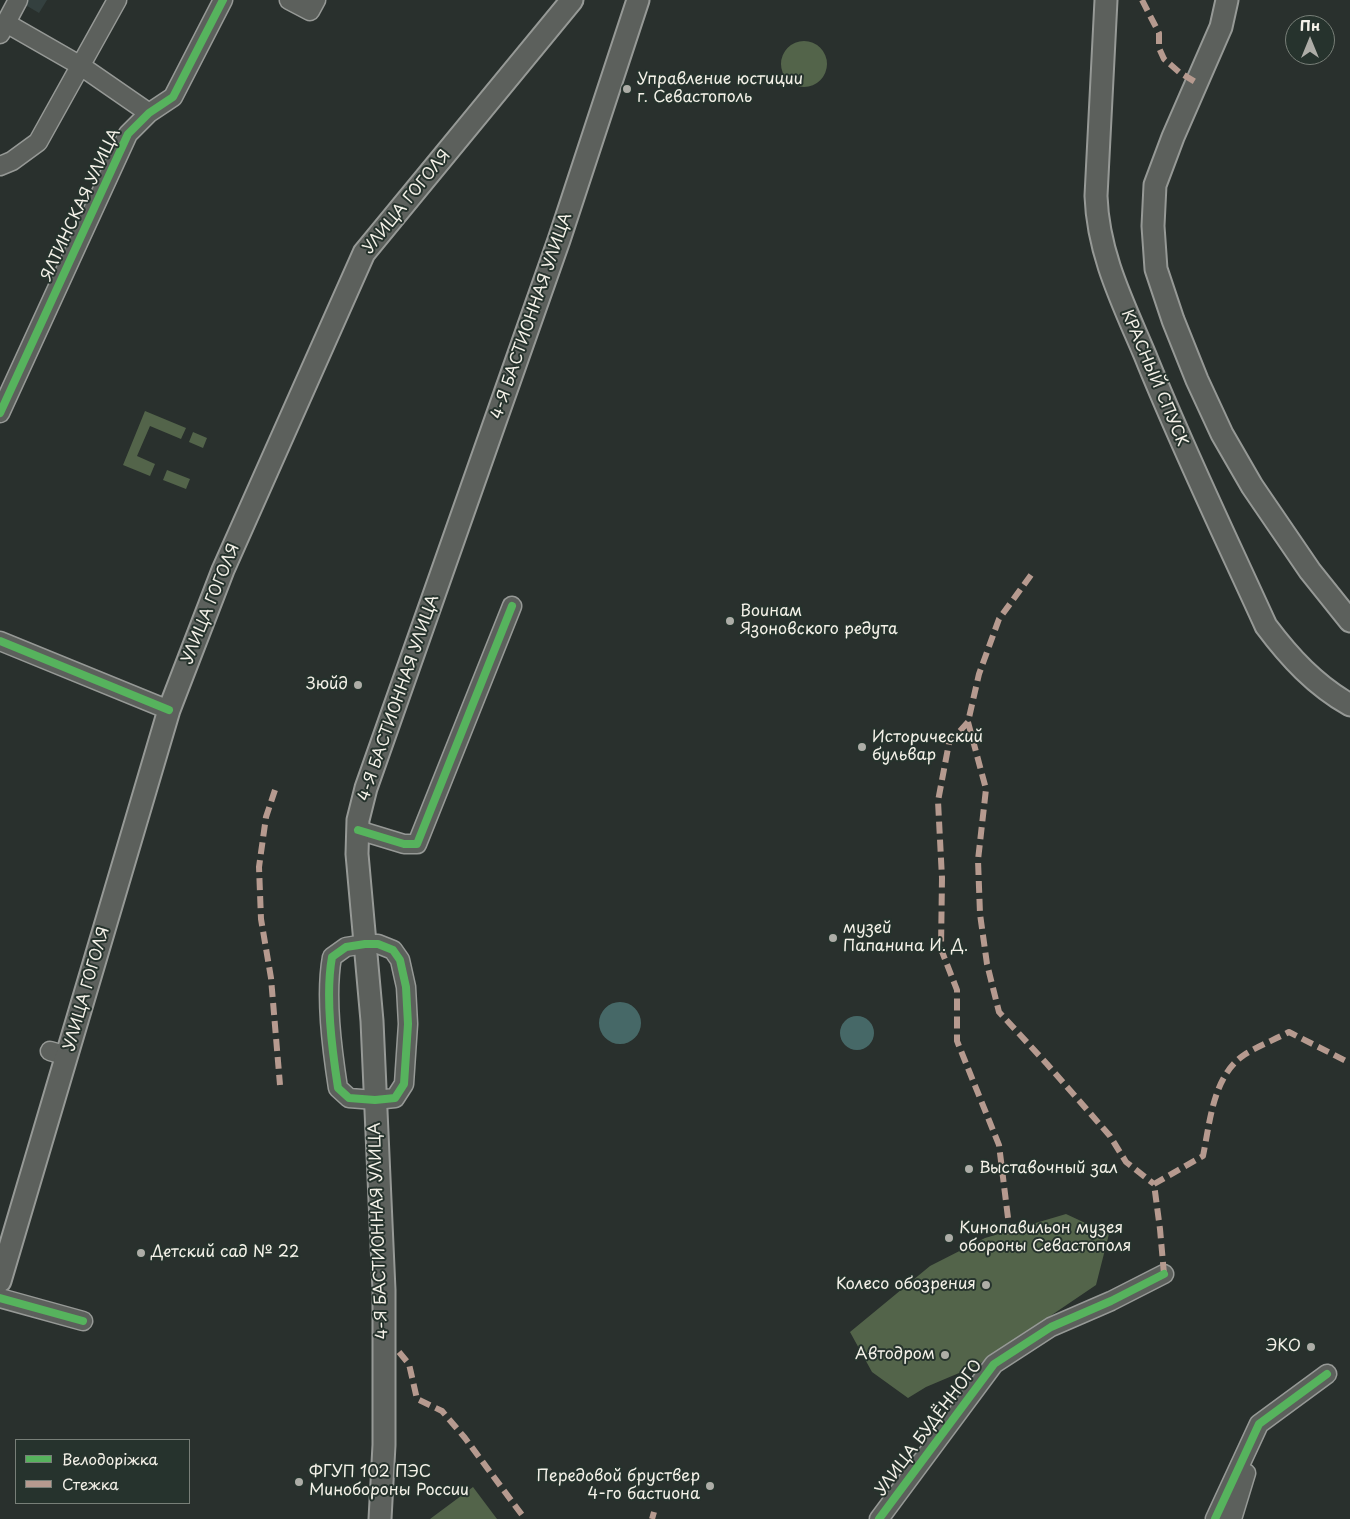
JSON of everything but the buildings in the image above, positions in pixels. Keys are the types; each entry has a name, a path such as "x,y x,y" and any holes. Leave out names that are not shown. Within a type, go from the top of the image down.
{"main road":[{"name":"УЛИЦА ГОГОЛЯ","path":"0,1281 59,1053 169,710 223,570 364,253 572,0"},
{"name":"4-Я БАСТИОННАЯ УЛИЦА","path":"380,1519 384,1445 384,1290 372,1021 357,854 358,820 366,788 559,240 638,0"},
{"name":"КРАСНЫЙ СПУСК","path":"1106,0 1096,196 1097,219 1107,264 1174,428 1266,626 1287,654 1310,677 1329,692 1350,704"},
{"path":"1227,0 1221,27 1173,136 1155,185 1153,226 1156,269 1172,320 1222,434 1252,486 1310,571 1350,621"}],"street":[{"path":"18,0 3,28 81,66 149,113"},
{"path":"0,166 12,161 38,142 116,0"},
{"name":"ЯЛТИНСКАЯ УЛИЦА","path":"0,413 128,134 149,113 173,98 223,0"},
{"path":"289,0 310,11 316,0"},
{"path":"358,830 404,844 417,844 512,606"},
{"path":"0,641 169,710"},
{"path":"365,944 378,944 393,950 400,960 406,987 408,1024 404,1084 395,1098 375,1100 349,1098 338,1088 334,1063 328,975 332,957 346,947 365,944"},
{"name":"УЛИЦА БУДЁННОГО","path":"879,1519 994,1364 1051,1327 1111,1301 1164,1274"},
{"path":"0,1298 83,1321"},
{"path":"1215,1519 1259,1424 1327,1374"},
{"path":"1232,1519 1257,1437 1259,1424"}],"shaded area":[{"path":"17,0 47,0 39,13"}],"green space":[{"path":"799,41 809,41 821,47 826,55 826,73 821,81 813,86 799,87 791,84 784,77 781,69 781,59 784,51 791,44"},
{"path":"145,411 186,428 181,439 150,426 137,456 155,464 150,476 123,465"},
{"path":"193,432 207,438 203,448 189,442"},
{"path":"167,470 190,479 186,489 163,480"},
{"path":"1066,1214 1109,1234 1096,1285 978,1365 926,1387 908,1398 872,1372 850,1332 930,1266 985,1238"},
{"path":"473,1487 497,1519 430,1519"}],"water":[{"path":"620,1002 635,1008 641,1023 635,1038 620,1044 605,1038 599,1023 605,1008"},
{"path":"857,1016 869,1021 874,1033 869,1045 857,1050 845,1045 840,1033 845,1021"}],"marked path":[{"path":"1142,0 1159,33 1159,48 1164,59 1179,72 1197,83"},
{"path":"1031,575 999,619 979,674 968,722 986,789 978,860 980,914 987,964 999,1012 1110,1136 1126,1162 1154,1184"},
{"path":"968,722 949,743 938,801 942,878 941,949 957,990 957,1041 999,1145 1010,1234"},
{"path":"275,790 266,817 259,867 261,919 271,978 280,1085"},
{"path":"1164,1274 1154,1184 1203,1156 1214,1101 1219,1087 1234,1064 1249,1052 1289,1032 1350,1063"},
{"path":"399,1352 409,1364 417,1399 442,1411 465,1438 525,1519"},
{"path":"652,1519 654,1512"}],"cycle path":[{"path":"0,413 128,134 149,113 173,97 223,0"},
{"path":"358,830 404,844 417,844 512,606"},
{"path":"0,641 169,710"},
{"path":"365,944 378,944 393,950 400,960 406,987 408,1024 404,1084 395,1098 375,1100 349,1098 338,1088 329,1005 332,957 346,947 365,944"},
{"path":"879,1519 994,1364 1051,1327 1111,1301 1164,1274"},
{"path":"0,1298 83,1321"},
{"path":"1215,1519 1259,1424 1327,1374"}],"place":[{"name":"Управление юстиции г. Севастополь","path":"627,89"},
{"name":"Воинам Язоновского редута","path":"730,621"},
{"name":"Зюйд","path":"358,685"},
{"name":"Исторический бульвар","path":"862,747"},
{"name":"музей Папанина И. Д.","path":"833,938"},
{"name":"Выставочный зал","path":"969,1169"},
{"name":"Кинопавильон музея обороны Севастополя","path":"949,1238"},
{"name":"Детский сад № 22","path":"141,1253"},
{"name":"Колесо обозрения","path":"986,1285"},
{"name":"ЭКО","path":"1311,1347"},
{"name":"Автодром","path":"945,1355"},
{"name":"ФГУП 102 ПЭС Минобороны России","path":"299,1482"},
{"name":"Передовой бруствер 4-го бастиона","path":"710,1486"}]}
